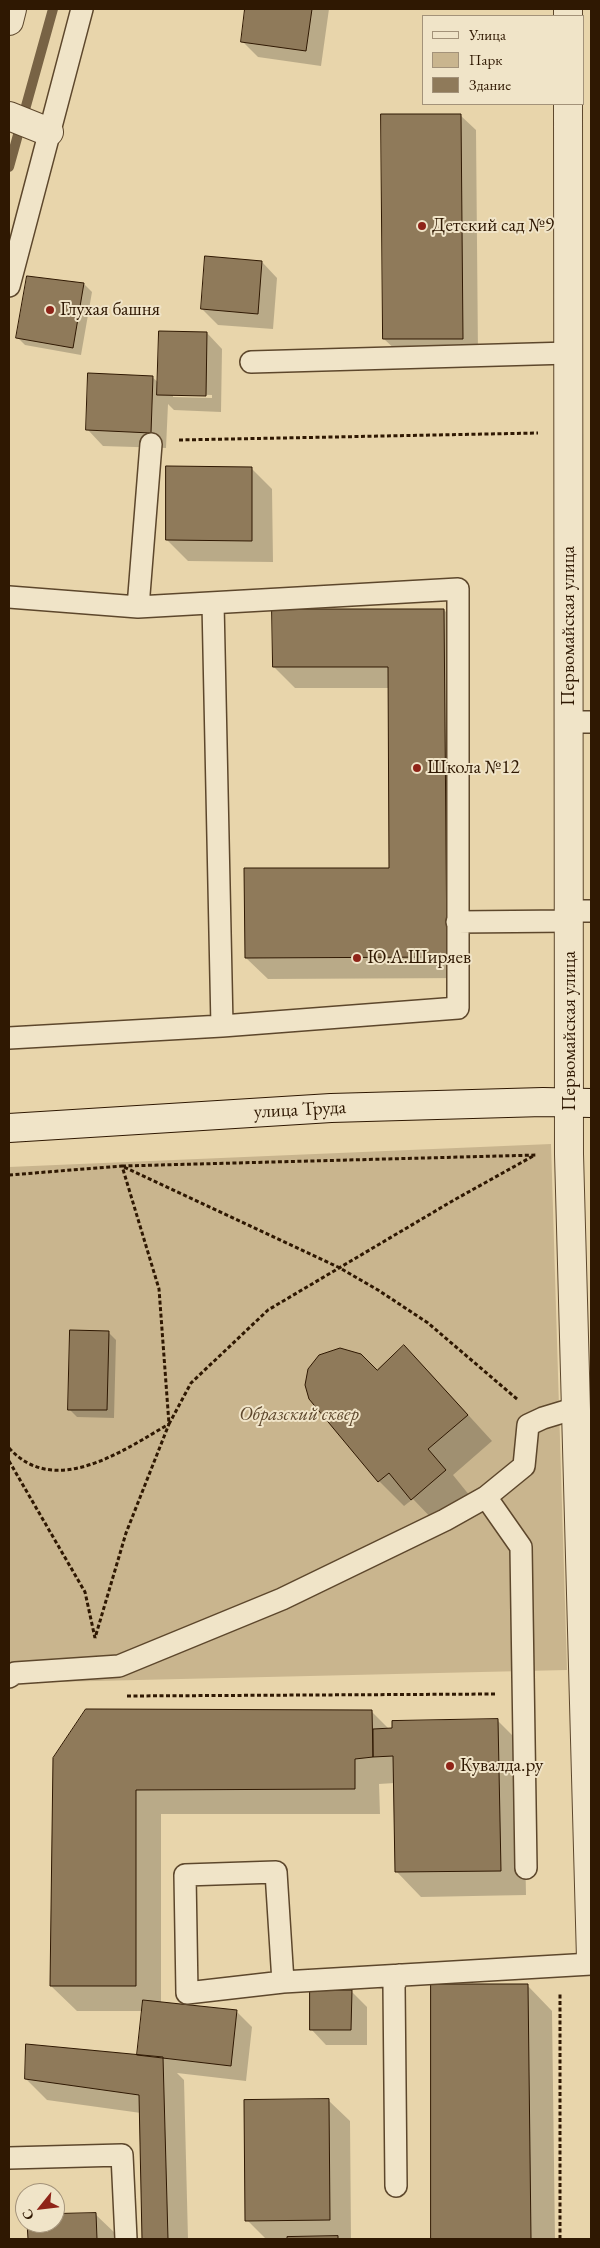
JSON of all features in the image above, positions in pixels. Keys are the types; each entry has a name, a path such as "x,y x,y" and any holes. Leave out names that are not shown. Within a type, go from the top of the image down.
{"street":[{"path":"9,21 12,9"},
{"name":"Первомайская улица","path":"568,105 569,432 580,722 577,915 581,1102 569,1154 591,1958"},
{"name":"улица Труда","path":"9,1128 331,1108 581,1102"}],"lane":[{"path":"9,286 25,122 82,9"},
{"path":"251,362 569,354"},
{"path":"138,607 151,444"},
{"path":"9,597 138,607 458,589 458,1008 222,1026 9,1038"},
{"path":"213,603 222,1026"},
{"path":"457,922 577,915"},
{"path":"9,1676 16,1673 119,1666 282,1599 445,1520 486,1497 524,1466 528,1425 543,1418 576,1408"},
{"path":"486,1497 522,1547 526,1868"},
{"path":"283,1982 276,1872 185,1874 187,1993 283,1982 591,1964"},
{"path":"396,2186 394,1985 399,1975"},
{"path":"9,2158 122,2155 126,2239"}],"path":[{"path":"151,444 177,440 569,432"},
{"path":"9,1174 122,1166 569,1154"},
{"path":"9,1461 84,1592 95,1638 126,1533 169,1424 191,1382 268,1310 454,1200 536,1155"},
{"path":"122,1166 340,1268 378,1290 428,1323 522,1403"},
{"path":"122,1166 159,1289 169,1424"},
{"path":"9,1448 14,1454 39,1468 71,1470 104,1460 169,1424"},
{"path":"118,1696 523,1694"}],"green space":[{"name":"Образский сквер","path":"551,1144 567,1670 9,1683 9,1167"}],"building":[{"path":"245,9 312,9 306,51 241,42"},
{"name":"Детский сад №9","path":"381,114 461,114 463,339 383,339"},
{"path":"205,256 262,261 258,314 201,309"},
{"name":"Глухая башня","path":"27,276 84,283 73,348 16,338"},
{"path":"159,331 207,332 206,396 157,395"},
{"path":"88,373 153,376 151,433 86,430"},
{"path":"166,466 252,467 252,541 166,540"},
{"name":"Школа №12","path":"272,609 444,609 447,957 245,958 244,868 389,868 388,667 273,667"},
{"path":"70,1330 109,1331 107,1410 68,1410"},
{"path":"404,1345 468,1415 428,1449 446,1470 411,1500 389,1473 378,1482 309,1399 305,1385 308,1369 319,1355 340,1348 361,1354 377,1370"},
{"path":"86,1709 372,1710 373,1757 355,1759 355,1789 136,1790 136,1986 50,1986 53,1758"},
{"path":"498,1719 501,1871 395,1872 393,1756 373,1757 373,1729 392,1728 392,1721"},
{"path":"431,1984 528,1984 531,2239 431,2239"},
{"path":"310,1990 352,1990 351,2030 310,2030"},
{"path":"143,2000 237,2010 231,2066 137,2055"},
{"path":"26,2044 163,2057 168,2239 142,2239 139,2095 25,2079"},
{"path":"329,2099 330,2220 245,2221 244,2100"},
{"path":"96,2213 97,2239 28,2239 28,2233 65,2233 65,2214"},
{"path":"338,2236 338,2239 287,2239 287,2237"}],"waterway":[{"path":"9,167 53,9"}],"place":[{"name":"Детский сад №9","path":"422,226"},
{"name":"Глухая башня","path":"50,310"},
{"name":"Школа №12","path":"417,768"},
{"name":"Ю.А.Ширяев","path":"357,958"},
{"name":"Кувалда.ру","path":"450,1766"}]}
